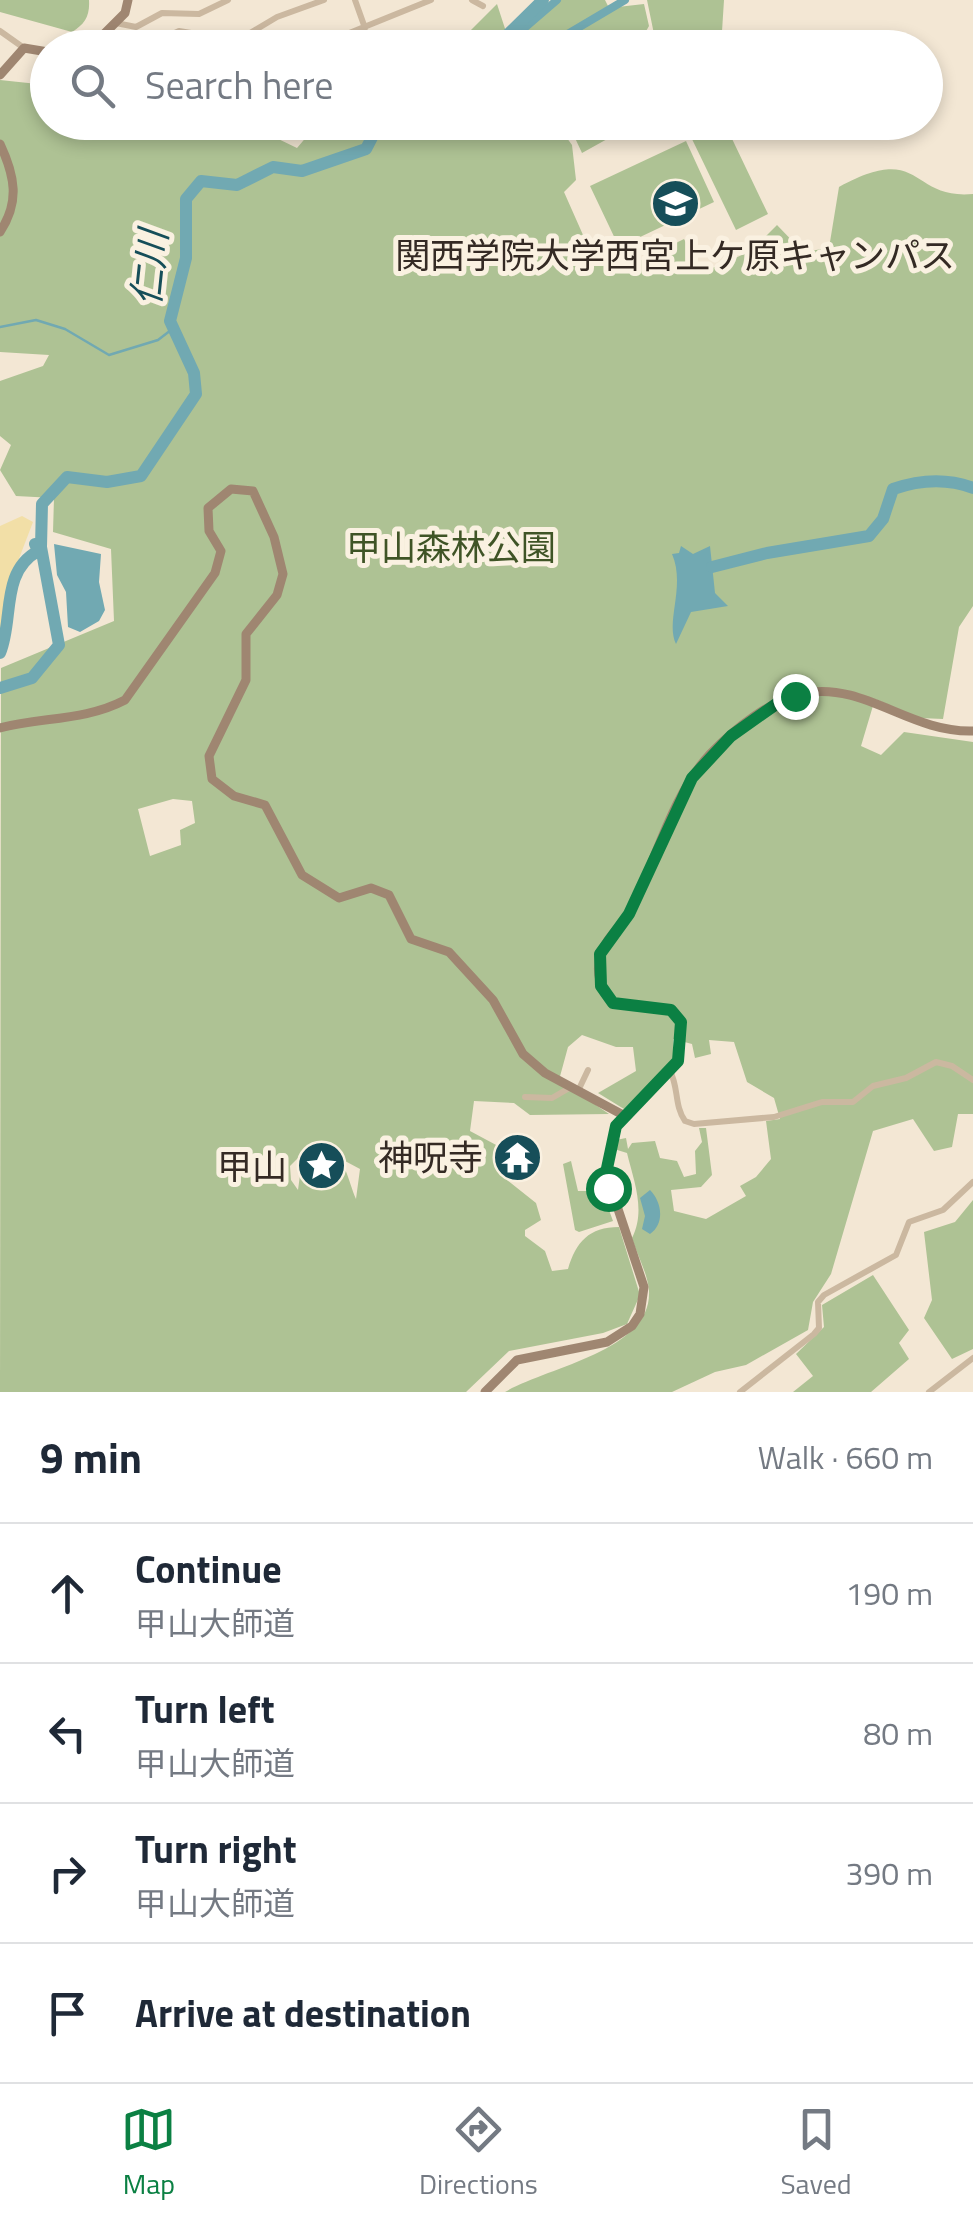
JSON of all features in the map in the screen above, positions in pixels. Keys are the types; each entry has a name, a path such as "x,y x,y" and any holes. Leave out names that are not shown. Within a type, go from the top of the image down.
{"street":[{"path":"108,30 125,13 125,0"},
{"path":"116,22 136,28 162,13 199,14 228,0"},
{"path":"355,0 365,28"},
{"path":"360,30 432,0"},
{"path":"472,0 483,6"},
{"path":"255,30 317,1"},
{"path":"0,31 30,49"},
{"path":"0,75 24,48"},
{"path":"0,144 15,187 14,207 0,232"},
{"path":"0,728 54,722 125,700 215,573 222,551 209,532 208,508 231,489 253,490 274,537 283,574 277,594 246,634 246,680 209,756 212,779 234,796 265,805 302,876 338,898 371,888 388,895 411,938 449,952 493,1000 523,1054 574,1089 625,1116"},
{"path":"485,1392 517,1360 607,1342 640,1314 644,1287 606,1173 612,1138 625,1116 678,1061 679,1014 613,1003 601,986 600,954 629,914 692,778 710,755 760,714 782,700 806,692 840,693 888,708 923,726 973,732"},
{"path":"670,1072 677,1083 677,1107 685,1121 694,1124 774,1117 822,1102 853,1102 873,1086 906,1078 936,1062 952,1066 973,1080"},
{"path":"525,1097 552,1098 574,1089 588,1070"},
{"path":"740,1392 814,1334 819,1328 818,1302 824,1295 887,1262 901,1246 908,1222 943,1210 973,1182"},
{"path":"929,1392 973,1358"}],"green space":[{"path":"0,0 89,0 86,19 75,30 0,12"},
{"path":"561,0 605,0 609,8 644,4 649,26 647,30 526,30"},
{"path":"647,0 724,0 722,30 653,30"},
{"path":"497,4 505,30 471,30"},
{"name":"甲山森林公園","path":"0,80 30,83 30,140 280,140 297,148 304,140 568,140 576,180 564,192 595,262 623,269 684,239 698,265 710,269 751,251 777,225 803,252 829,248 839,187 866,174 901,171 952,194 973,194 973,606 959,627 943,719 920,718 875,699 861,746 881,755 904,732 973,742 973,1114 958,1114 952,1147 934,1151 913,1119 873,1131 831,1274 813,1302 808,1330 746,1365 715,1372 672,1392 505,1392 616,1343 634,1329 645,1312 648,1285 632,1238 638,1217 637,1196 627,1153 614,1149 616,1140 626,1138 628,1149 632,1143 655,1141 660,1158 677,1161 684,1177 696,1174 695,1151 702,1142 699,1128 706,1128 712,1175 701,1187 671,1190 674,1211 706,1219 746,1196 740,1186 756,1177 771,1159 766,1121 780,1119 774,1098 747,1082 734,1042 709,1040 711,1054 695,1058 692,1044 673,1039 673,1060 624,1109 598,1093 636,1071 633,1047 616,1047 582,1035 568,1047 559,1080 609,1114 530,1115 514,1103 474,1101 470,1131 498,1146 507,1180 536,1203 541,1220 525,1230 525,1236 545,1251 552,1271 568,1269 575,1251 592,1233 619,1227 640,1295 627,1324 603,1333 509,1351 466,1392 0,1392 1,668 114,621 111,549 53,532 54,498 16,496 0,470 11,445 0,436 0,381 43,366 49,355 0,352","holes":["173,799 192,801 195,823 180,830 181,845 150,856 138,809","326,1144 337,1147 345,1161 360,1169 356,1199 342,1163 325,1147 302,1160 298,1190 291,1180 290,1166 309,1147"]},
{"path":"576,140 605,140 582,153"},
{"path":"692,140 733,140 768,214 736,230"},
{"path":"686,141 714,202 619,247 590,186"},
{"path":"571,1161 578,1191 602,1191 613,1221 575,1230 563,1164"},
{"path":"973,1200 973,1349 952,1359 924,1318 932,1300 924,1232 955,1222"},
{"path":"873,1275 909,1330 899,1343 909,1359 871,1392 793,1392 813,1376 796,1354 824,1327 822,1305"}],"sand":[{"path":"22,516 33,522 7,590 0,636 0,526"}],"water":[{"path":"54,544 101,554 99,582 105,610 99,621 80,632 68,627 66,592 57,575"},
{"path":"681,546 693,554 710,546 715,593 728,606 691,612 676,644 673,625 677,578 672,554 679,553"},
{"path":"650,1190 660,1213 658,1225 650,1234 642,1229 645,1216 640,1198"}],"waterway":[{"name":"仁川","path":"512,30 543,0"},
{"path":"522,30 557,0"},
{"path":"574,30 625,0"},
{"name":"仁川","path":"0,688 32,678 59,645 41,547 42,504 67,477 107,482 141,476 196,394 194,373 170,321 186,258 186,199 201,181 237,185 273,167 302,171 366,149 371,140"},
{"path":"0,327 36,320 65,329 109,355 158,340 171,330"},
{"path":"712,567 767,553 869,536 883,519 893,489 923,482 973,488"},
{"name":"仁川","path":"0,653 13,584 26,560 38,551 35,544"}],"place":[{"name":"関西学院大学西宮上ケ原キャンパス","path":"675,203"},
{"name":"神呪寺","path":"518,1157"},
{"name":"甲山","path":"322,1166"}],"route":[{"path":"608,1188 606,1173 616,1126 678,1061 681,1022 679,1014 671,1010 613,1003 601,986 600,954 629,914 692,778 731,736 782,700 795,696"}]}
